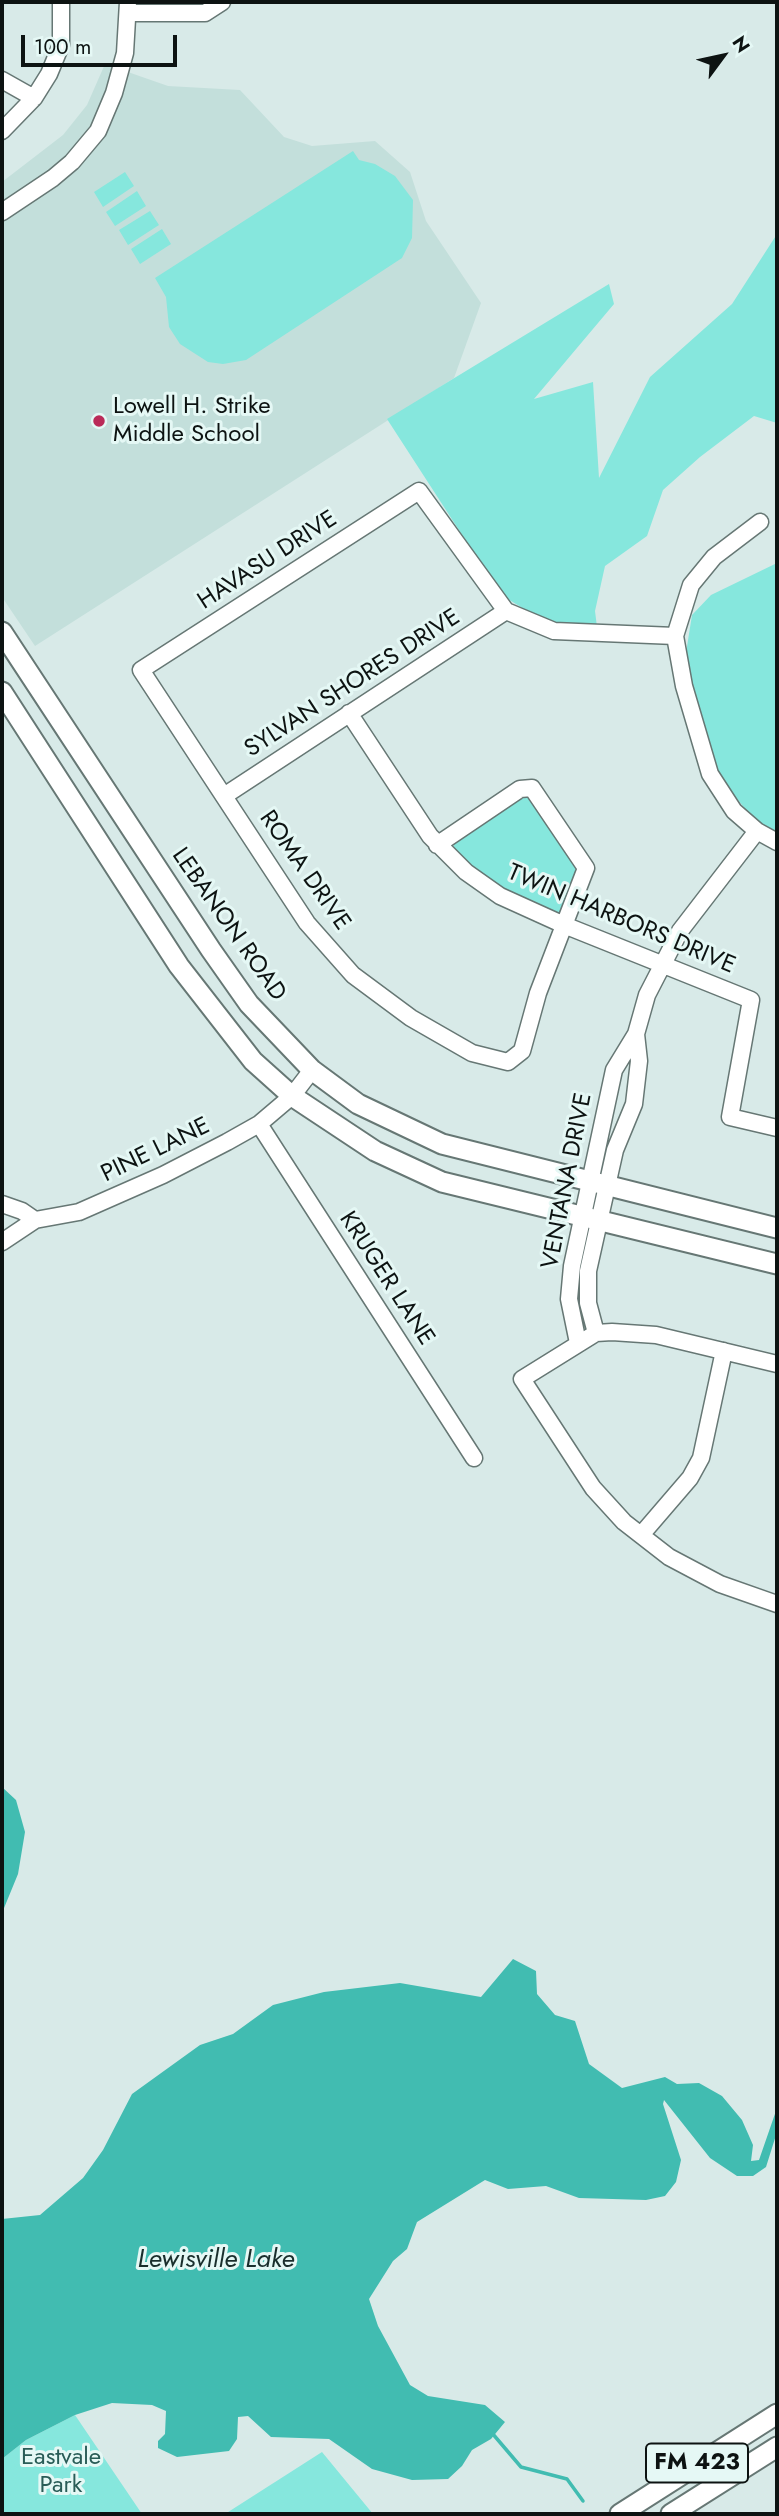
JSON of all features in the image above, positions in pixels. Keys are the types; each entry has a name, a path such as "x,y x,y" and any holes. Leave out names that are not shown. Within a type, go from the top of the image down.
{"main road":[{"name":"LEBANON ROAD","path":"2,632 249,1004 312,1070 358,1104 442,1144 777,1228"},
{"path":"2,692 179,966 253,1061 292,1096 375,1151 442,1182 777,1264"},
{"name":"FM 423","path":"620,2514 777,2414"},
{"path":"739,2437 755,2461"},
{"name":"FM 423","path":"671,2514 777,2447"}],"street":[{"path":"2,131 34,99 49,74 61,45 61,2"},
{"path":"2,212 63,170 98,131 114,93 125,53 129,8 216,7"},
{"path":"2,80 34,99"},
{"name":"HAVASU DRIVE","path":"141,670 419,491 506,611"},
{"path":"760,522 714,557 691,585 675,636 684,686 710,774 734,811 757,831 777,842"},
{"path":"506,611 554,631 675,636"},
{"name":"SYLVAN SHORES DRIVE","path":"224,796 506,611"},
{"name":"ROMA DRIVE","path":"141,670 307,923 353,975 411,1018 472,1053 508,1062 514,1059 522,1051 538,993 564,925"},
{"name":"TWIN HARBORS DRIVE","path":"349,713 438,845 466,872 500,896 564,925 662,962 751,1000 730,1117 777,1128"},
{"path":"438,845 520,789 532,788 586,868 564,925"},
{"name":"VENTANA DRIVE","path":"596,1333 588,1303 588,1271 601,1222 597,1185 614,1070 636,1034 647,995 680,931 757,831"},
{"name":"VENTANA DRIVE","path":"578,1343 569,1298 581,1217 615,1150 634,1104 639,1061 636,1034"},
{"name":"PINE LANE","path":"2,1242 35,1220 79,1212 140,1186 259,1124 292,1096 312,1070"},
{"name":"KRUGER LANE","path":"259,1124 474,1458"},
{"path":"2,1204 22,1211 35,1220"},
{"path":"777,1364 656,1335 596,1333 522,1379 593,1488 624,1522 669,1557 720,1584 777,1604"},
{"path":"641,1535 690,1478 701,1458 724,1351"}],"shaded area":[{"path":"105,64 168,86 240,90 284,137 312,146 375,141 410,172 426,221 481,303 454,378 35,646 2,597 2,182 63,135 87,105"}],"green space":[{"path":"353,151 359,160 375,164 395,176 413,200 412,238 402,258 246,360 223,364 208,362 180,344 169,327 166,297 155,278"},
{"path":"125,172 134,186 103,207 94,192"},
{"path":"137,191 146,206 115,226 106,212"},
{"path":"150,211 159,225 128,245 119,230"},
{"path":"162,229 171,244 140,264 131,249"},
{"path":"777,234 777,423 754,416 700,457 663,490 647,536 605,566 595,611 597,627 546,622 501,595 387,419 609,284 614,304 534,399 593,382 599,478 650,377 732,304"},
{"path":"777,563 777,836 750,815 726,785 710,755 685,659 692,615 711,595"},
{"path":"526,796 532,798 575,866 576,875 560,912 552,913 499,890 475,872 454,850 454,842"},
{"name":"Eastvale Park","path":"75,2415 142,2514 2,2514 2,2459 26,2440"},
{"path":"322,2452 373,2514 225,2514"}],"water":[{"path":"2,1787 16,1800 25,1832 18,1874 2,1913"},
{"name":"Lewisville Lake","path":"513,1959 536,1971 537,1994 555,2015 575,2021 589,2064 622,2088 665,2077 677,2084 699,2083 722,2096 742,2120 753,2145 751,2161 759,2160 777,2108 777,2132 766,2167 753,2176 737,2176 710,2158 664,2100 681,2160 676,2182 665,2196 646,2200 579,2198 546,2186 508,2189 485,2180 417,2222 407,2249 393,2261 369,2299 378,2326 410,2385 428,2396 485,2405 505,2422 491,2439 472,2450 462,2466 448,2479 412,2480 372,2469 329,2439 271,2437 248,2416 238,2417 237,2439 229,2451 177,2457 158,2448 158,2441 165,2434 166,2411 152,2405 112,2403 75,2415 26,2440 2,2459 2,2219 40,2215 83,2178 103,2150 132,2094 200,2045 233,2034 273,2005 324,1992 400,1983 481,1997"}],"waterway":[{"path":"492,2433 521,2467 567,2479 583,2501"}],"place":[{"name":"Lowell H. Strike Middle School","path":"99,421"}]}
